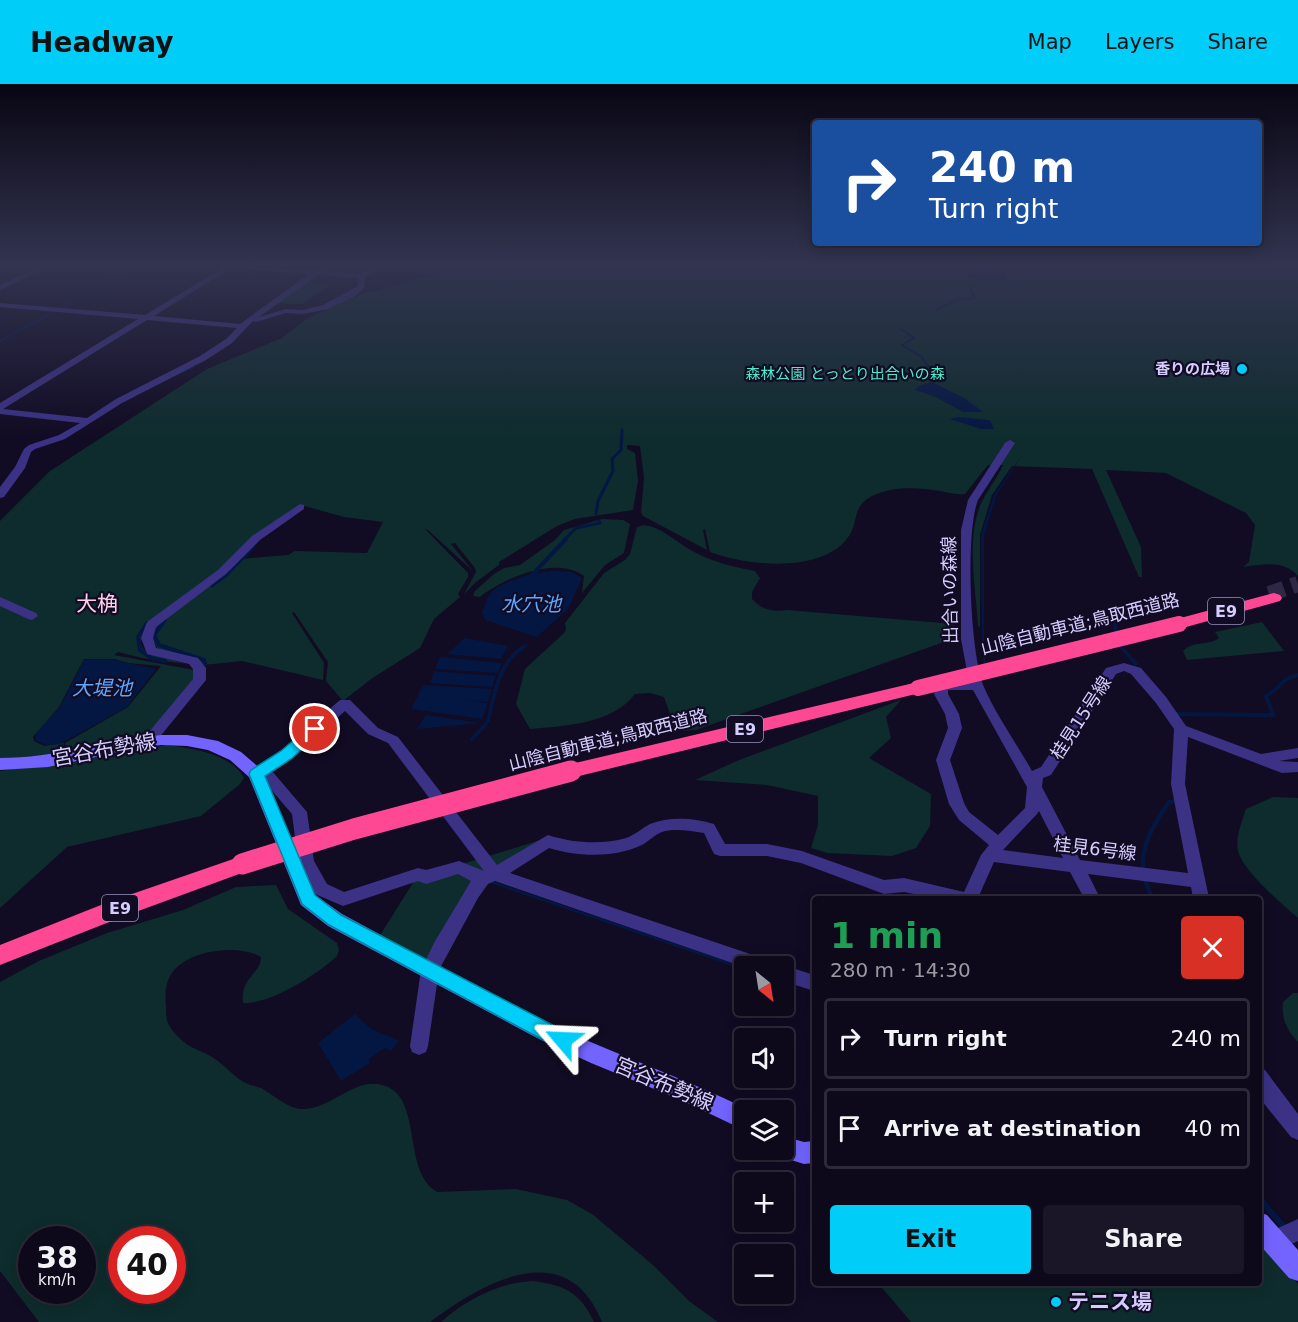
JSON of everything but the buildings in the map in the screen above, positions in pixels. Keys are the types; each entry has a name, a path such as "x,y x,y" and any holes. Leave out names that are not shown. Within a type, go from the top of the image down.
{"highway":[{"name":"山陰自動車道;鳥取西道路","path":"0,947 241,861 570,768 916,686 1176,622 1271,596"},
{"name":"山陰自動車道;鳥取西道路","path":"0,955 241,861"}],"street":[{"path":"0,409 138,323"},
{"path":"213,323 244,325 251,323"},
{"path":"0,495 32,447 62,437 119,402 191,366 229,341 247,323"},
{"path":"0,409 89,420"},
{"name":"出合いの森線","path":"1010,443 973,500 966,530 967,639 977,686 1035,788 1091,896"},
{"path":"149,741 199,680 200,668 192,661 151,651 146,635 151,625 222,573 256,538 300,507"},
{"path":"0,601 32,616"},
{"name":"桂見15号線","path":"971,896 994,850 1032,810 1036,776 1046,771 1110,671 1124,667 1136,671 1161,700 1181,729"},
{"path":"977,686 942,686 941,694 952,714 955,728 943,760 957,804 964,816 994,850"},
{"path":"488,876 393,740 373,731 345,704 286,755 260,772 299,812 306,861 321,889 343,899 418,874 426,877 459,867 734,957"},
{"path":"1201,896 1178,784 1181,729 1282,768 1298,767"},
{"name":"宮谷布勢線","path":"0,764 54,760 122,745 177,739 231,751 260,772 308,900 335,920 546,1032 598,1056 689,1092 734,1114"},
{"path":"1259,759 1298,753"},
{"path":"419,1046 430,970 440,948 488,876 548,842 592,848 627,844 665,825 709,828 720,850 767,850 802,857 885,893 904,885 953,896"},
{"name":"桂見6号線","path":"994,850 1077,867 1197,881"},
{"path":"794,977 812,982"},
{"path":"1262,1085 1298,1130"},
{"path":"794,1150 812,1152"},
{"path":"1267,1233 1298,1230"},
{"path":"1267,1233 1298,1269"}],"green space":[{"name":"森林公園 とっとり出合いの森","path":"301,323 1298,323 1298,576 1279,565 1243,567 1249,562 1255,525 1246,513 1166,473 1106,470 1141,547 1142,577 1139,577 1092,469 1012,466 992,495 980,535 980,627 978,626 974,581 973,550 976,520 985,495 1003,465 988,465 965,494 911,488 888,490 874,495 861,505 850,534 834,551 800,562 762,563 743,561 710,552 705,529 703,530 707,550 643,516 641,512 644,478 640,446 627,445 627,449 635,453 638,481 633,510 575,519 557,526 499,562 499,565 464,594 476,572 475,568 455,543 451,544 473,571 424,528 468,573 458,594 460,597 434,619 420,648 371,679 343,701 326,681 328,662 294,612 292,613 324,663 323,680 242,661 203,665 158,650 151,635 157,625 240,559 288,555 295,551 367,553 383,522 344,517 301,505 145,628 141,641 147,653 186,664 118,652 114,655 194,670 197,676 147,736 63,755 66,750 65,743 128,707 161,666 128,663 114,659 84,659 59,707 33,737 34,741 44,746 64,743 62,755 0,760 0,521 50,471 207,369 282,338"},
{"path":"602,519 623,520 630,524 624,553 605,565 582,593 584,576 572,570 545,568 516,576 480,597 473,596 475,591 494,574 504,568 520,565 555,540 564,530"},
{"path":"644,525 662,531 705,557 755,571 760,578 752,592 752,599 768,609 954,624 958,637 696,730 678,731 666,726 670,714 664,697 650,693 635,694 614,712 587,722 530,729 516,704 525,669 564,633 565,623 604,573 625,560 630,554 637,527"},
{"path":"1262,622 1284,651 1187,660 1183,651 1192,645 1215,641 1219,638 1215,632"},
{"path":"901,700 886,717 891,738 869,758 931,794 930,826 916,848 892,856 827,853 811,848 818,825 818,796 767,785 695,780 739,760"},
{"path":"167,745 199,750 221,758 230,763 244,778 240,784 201,816 67,847 0,908 0,771"},
{"path":"1273,797 1298,798 1298,918 1255,877 1241,859 1238,851 1238,835 1246,809"},
{"path":"544,839 486,874 459,865"},
{"path":"453,866 474,878 430,962 379,937 416,878"},
{"path":"276,885 288,909 337,943 339,950 337,956 293,987 266,999 243,1003 245,987 258,968 261,957 239,950 226,950 199,955 187,960 170,976 166,991 167,1021 171,1029 182,1040 209,1055 243,1082 261,1088 296,1108 312,1108 322,1105 362,1086 382,1085 395,1092 403,1103 419,1168 426,1182 437,1192 516,1189 567,1200 592,1214 653,1265 689,1301 718,1322 602,1322 587,1295 568,1279 546,1273 523,1274 498,1281 474,1293 430,1322 39,1322 25,1304 96,1304 96,1226 18,1226 18,1295 0,1271 0,982 39,961 107,933 183,910 236,887"},
{"path":"1293,993 1298,993 1298,1042 1288,1029 1283,1013 1283,1002"},
{"name":"テニス場","path":"1262,1241 1298,1284 1298,1322 911,1322 881,1286 1262,1286"},
{"path":"533,1281 554,1285 570,1292 583,1304 594,1322 441,1322 461,1306 484,1294 508,1285"}],"water":[{"path":"932,382 964,398 983,412 963,412 936,397 915,390 918,386"},
{"path":"958,417 990,420 994,429 981,429 950,419"},
{"path":"1024,452 996,496 984,536 984,653 987,671 982,652 981,535 994,495"},
{"name":"水穴池","path":"553,571 572,572 582,578 568,609 537,637 485,620 482,612 494,590 519,578"},
{"path":"465,638 508,646 501,659 447,654"},
{"path":"440,657 502,663 498,673 435,669"},
{"name":"大堤池","path":"84,660 114,660 156,669 127,707 60,744 46,745 35,740 37,732 60,707"},
{"path":"434,671 496,676 492,687 430,683"},
{"path":"423,685 492,689 488,702 464,700 488,703 482,719 411,709"},
{"path":"426,715 482,723 417,729"},
{"path":"492,881 734,964 734,967 490,883"},
{"path":"355,1014 370,1028 399,1041 391,1051 385,1048 369,1059 370,1063 341,1081 318,1043"}],"waterway":[{"path":"0,341 33,323"},
{"path":"901,329 914,338 902,345 922,357"},
{"path":"923,359 938,379"},
{"path":"178,374 193,367"},
{"path":"596,514 598,501 613,471 612,459 621,450 622,430"},
{"path":"564,540 576,528 600,523 599,521"},
{"path":"529,578 566,539"},
{"path":"212,585 226,575 253,547"},
{"path":"1116,635 1115,624 1120,619 1136,613"},
{"path":"165,620 154,635 159,645 204,660 205,664"},
{"path":"147,623 138,637 140,650 151,658 165,661"},
{"path":"1119,645 1136,664"},
{"path":"488,721 495,689 503,669 516,652 525,646"},
{"path":"1175,714 1273,715 1266,696 1286,680 1298,675"},
{"path":"472,739 486,724"},
{"path":"1143,871 1146,843 1169,802 1176,802 1176,800"},
{"path":"1145,880 1151,896"},
{"path":"1262,1202 1285,1228"}],"tunnel":[{"path":"1269,594 1298,584"}],"place":[{"name":"香りの広場","path":"1242,369"},
{"name":"テニス場","path":"1056,1302"}],"district":[{"name":"大桷","path":"97,604"}],"route":[{"path":"315,729 286,755 256,774 308,900 335,920 563,1040"}]}
